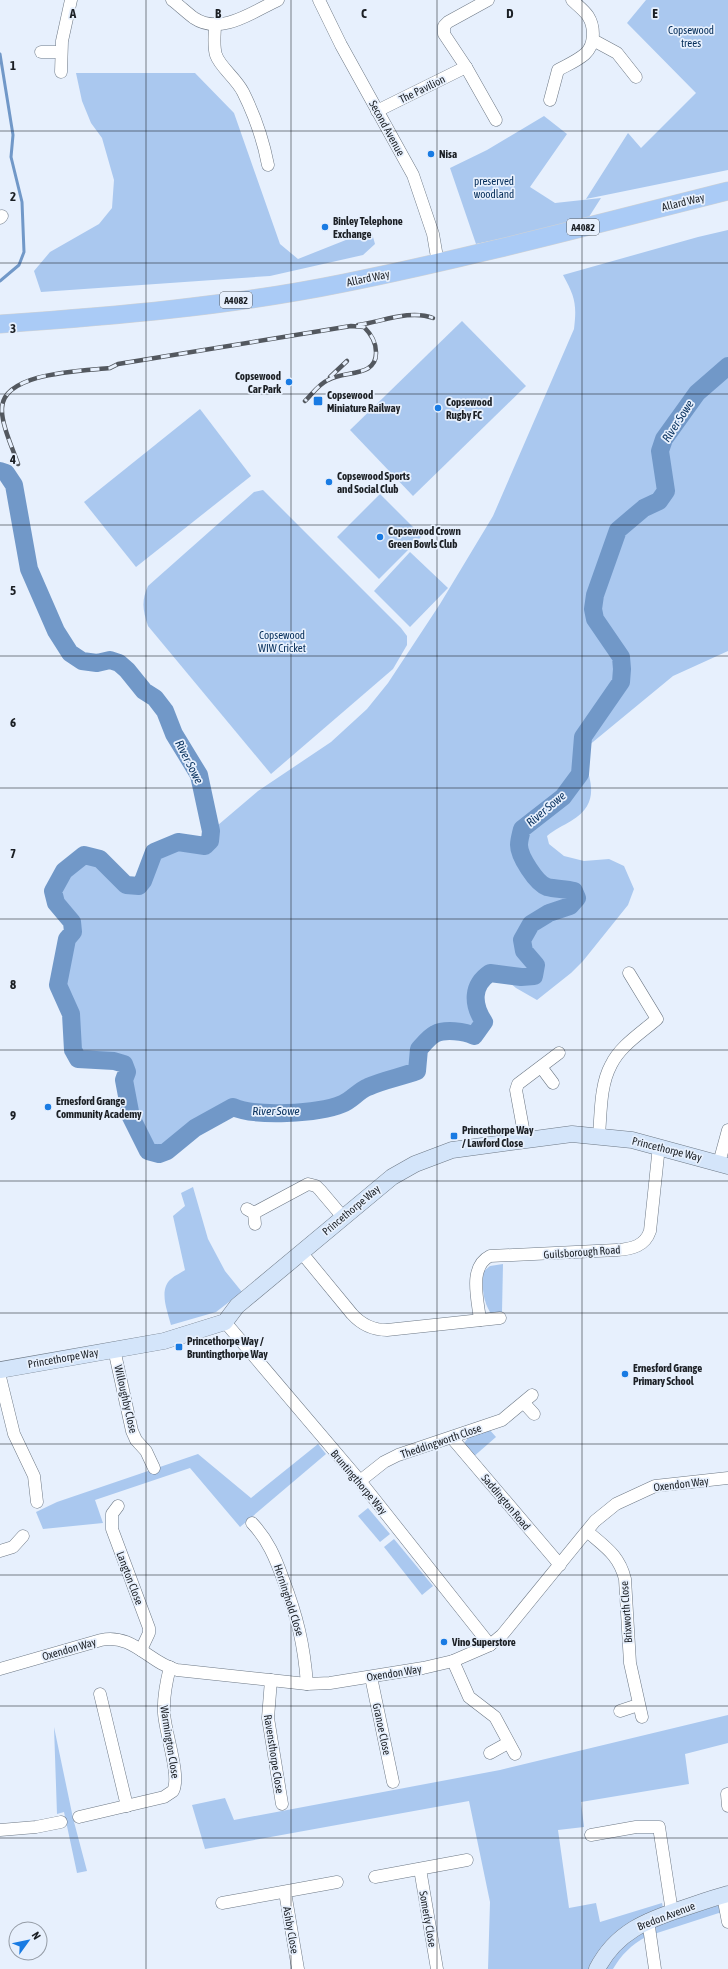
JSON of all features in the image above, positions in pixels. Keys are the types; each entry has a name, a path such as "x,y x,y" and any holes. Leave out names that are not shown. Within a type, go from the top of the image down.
{"main road":[{"name":"Allard Way","path":"0,324 122,314 260,297 342,284 438,263 728,191"}],"street":[{"path":"61,72 61,52 64,26 71,0"},
{"path":"172,0 195,18 203,22 215,24 233,21 278,0"},
{"name":"Second Avenue","path":"319,0 341,45 413,175 433,234 438,263"},
{"path":"488,0 448,22 444,26 444,34 466,68 496,120"},
{"path":"550,100 558,70 585,54 591,48 593,40 592,28 588,16 572,0"},
{"path":"215,24 216,54 219,61 238,82 244,93 263,139 268,165"},
{"path":"593,40 617,53 636,77"},
{"path":"41,52 61,52"},
{"name":"The Pavilion","path":"377,111 466,68"},
{"path":"599,1135 603,1094 610,1065 620,1052 657,1020 628,973"},
{"path":"525,1139 516,1090 518,1084 559,1053"},
{"path":"542,1066 553,1083"},
{"path":"723,1164 728,1130"},
{"name":"Princethorpe Way","path":"0,1370 164,1341 225,1322 237,1306 342,1216 392,1177 415,1164 452,1150 525,1139 572,1134 599,1135 659,1146 723,1164"},
{"name":"Guilsborough Road","path":"480,1320 476,1273 479,1266 487,1258 497,1255 617,1250 637,1246 643,1243 650,1231 659,1146"},
{"path":"252,1215 308,1184 316,1186 342,1216"},
{"path":"301,1252 352,1314 360,1322 373,1328 387,1330 500,1318"},
{"name":"Bruntingthorpe Way","path":"225,1322 360,1481 490,1646"},
{"name":"Willoughby Close","path":"114,1349 132,1431 136,1440 146,1451 154,1468"},
{"path":"0,1377 14,1434 34,1476 37,1502"},
{"name":"Theddingworth Close","path":"360,1481 384,1462 398,1455 502,1420 528,1399 534,1414"},
{"name":"Saddington Road","path":"452,1438 560,1565"},
{"name":"Oxendon Way","path":"0,1669 108,1639 128,1641 170,1668 186,1672 307,1684 330,1683 430,1667 453,1661 490,1646 508,1628 595,1522 610,1508 647,1488 665,1484 728,1478"},
{"name":"Langton Close","path":"118,1506 112,1514 112,1529 149,1628 149,1633 141,1650"},
{"name":"Horninghold Close","path":"252,1523 270,1546 297,1617 304,1647 307,1684"},
{"name":"Brixworth Close","path":"588,1532 614,1555 622,1569 625,1579 629,1655 638,1705 642,1717"},
{"path":"0,1551 13,1547 23,1536"},
{"path":"453,1661 469,1697 479,1707 492,1715 515,1754"},
{"name":"Warmington Close","path":"79,1817 167,1796 173,1791 176,1784 176,1774 167,1738 164,1706 164,1691 170,1668"},
{"name":"Granoe Close","path":"371,1676 393,1782"},
{"name":"Ravensthorpe Close","path":"271,1680 268,1718 282,1804"},
{"path":"100,1694 126,1806"},
{"path":"620,1711 638,1705"},
{"path":"490,1752 508,1743"},
{"path":"0,1830 36,1827 61,1822"},
{"path":"591,1834 636,1827 659,1827 672,1912"},
{"path":"375,1877 467,1860"},
{"name":"Somerly Close","path":"420,1869 437,1969"},
{"name":"Ashby Close","path":"222,1903 337,1882"},
{"name":"Ashby Close","path":"285,1892 298,1969"},
{"path":"726,1895 728,1922"},
{"name":"Bredon Avenue","path":"597,1969 613,1945 624,1934 648,1920 726,1895"},
{"path":"648,1920 655,1969"}],"green space":[{"name":"Copsewood trees","path":"646,0 728,0 728,170 586,199 628,133 641,148 696,93 627,23"},
{"path":"76,73 195,73 234,113 280,244 298,259 371,230 375,244 363,255 270,276 41,292 34,271 50,252 99,224 112,208 114,180 102,138 91,123 82,101"},
{"name":"preserved woodland","path":"544,116 567,134 530,187 555,203 601,198 587,220 476,244 450,168 487,150"},
{"path":"728,230 728,651 673,676 582,751 591,790 587,806 581,814 547,836 549,844 564,856 584,861 609,859 624,866 634,889 628,905 583,961 571,973 537,1000 516,988 498,973 490,973 482,978 475,990 478,1014 484,1022 474,1036 454,1031 439,1032 433,1035 419,1049 417,1071 364,1089 345,1103 318,1110 271,1113 243,1110 232,1107 195,1128 167,1151 159,1154 148,1151 131,1117 124,1080 127,1072 124,1064 114,1061 78,1059 73,1050 71,1015 58,985 67,939 73,932 72,922 56,903 53,891 64,871 84,855 100,859 126,885 139,886 143,881 154,852 178,842 205,846 210,841 211,831 258,791 331,742 367,709 388,683 440,604 493,516 574,329 575,307 573,295 563,275"},
{"name":"Copsewood Rugby FC","path":"462,321 526,386 413,496 350,430"},
{"path":"200,409 251,476 136,567 84,502"},
{"name":"Copsewood WIW Cricket","path":"263,490 401,628 407,636 407,645 393,669 271,774 148,626 144,606 144,596 148,586 254,492"},
{"name":"Copsewood Crown Green Bowls Club","path":"380,494 422,536 379,579 337,537"},
{"path":"410,552 448,588 410,627 374,591"},
{"path":"193,1187 208,1239 225,1271 242,1292 216,1312 171,1325 166,1308 164,1295 165,1289 167,1284 174,1276 185,1270 173,1216 185,1206 181,1193"},
{"path":"503,1264 502,1312 492,1315 484,1294 484,1271 490,1266"},
{"path":"488,1428 496,1437 472,1458 464,1445 466,1441 474,1434"},
{"path":"318,1444 326,1454 240,1527 190,1468 95,1500 103,1523 43,1529 36,1512 57,1502 198,1454 251,1498"},
{"path":"368,1508 390,1534 380,1542 358,1516"},
{"path":"394,1539 433,1586 422,1595 384,1547"},
{"path":"728,1715 728,1743 685,1754 689,1784 581,1802 584,1827 558,1830 569,1908 596,1903 600,1922 662,1903 663,1908 591,1969 488,1969 490,1902 469,1801 205,1849 192,1805 225,1798 234,1820 500,1770"},
{"path":"54,1727 73,1818 87,1871 77,1873 64,1812 57,1814"},
{"path":"719,1905 722,1912 654,1934 655,1925"},
{"path":"643,1933 646,1937 627,1950 613,1969 604,1969 616,1950"}],"waterway":[{"path":"0,54 13,135 11,157 22,202 24,252 19,265 0,281"},
{"name":"River Sowe","path":"0,471 6,473 14,485 29,569 56,631 70,653 82,661 97,663 110,660 119,663 127,670 144,691 155,698 165,711 174,734 199,775 211,831 210,841 205,846 178,842 154,852 143,881 139,886 126,885 100,859 84,855 64,871 53,891 56,903 72,922 73,932 67,939 58,985 71,1014 73,1050 78,1059 114,1061 124,1064 127,1072 124,1080 131,1117 148,1151 159,1154 167,1151 195,1128 233,1107 243,1110 271,1113 318,1110 345,1103 364,1089 417,1071 419,1049 433,1035 439,1032 454,1031 474,1036 484,1022 477,1008 477,989 484,978 490,973 521,977 534,976 536,965 524,951 522,940 531,924 549,913 570,906 577,898 574,891 547,887 533,875 520,850 519,843 522,829 563,797 580,774 583,737 621,682 621,657 595,619 593,609 595,595 618,530 644,508 659,501 666,491 660,451 664,439 697,393 728,366"}],"railway":[{"path":"358,325 405,315 433,318"},
{"path":"18,464 5,429 2,408 6,396 16,387 30,380 65,372 110,368 118,364 351,326 364,327 373,338 376,348 375,360 371,366 365,370 328,380 305,401"},
{"path":"330,377 347,361"}],"place":[{"name":"Nisa","path":"431,154"},
{"name":"Binley Telephone Exchange","path":"325,227"},
{"name":"Copsewood Car Park","path":"289,382"},
{"name":"Copsewood Miniature Railway","path":"318,401"},
{"name":"Copsewood Rugby FC","path":"438,408"},
{"name":"Copsewood Sports and Social Club","path":"329,482"},
{"name":"Copsewood Crown Green Bowls Club","path":"380,537"},
{"name":"Ernesford Grange Community Academy","path":"48,1107"},
{"name":"Princethorpe Way / Lawford Close","path":"454,1136"},
{"name":"Princethorpe Way / Bruntingthorpe Way","path":"179,1347"},
{"name":"Ernesford Grange Primary School","path":"625,1374"},
{"name":"Vino Superstore","path":"444,1642"}]}
